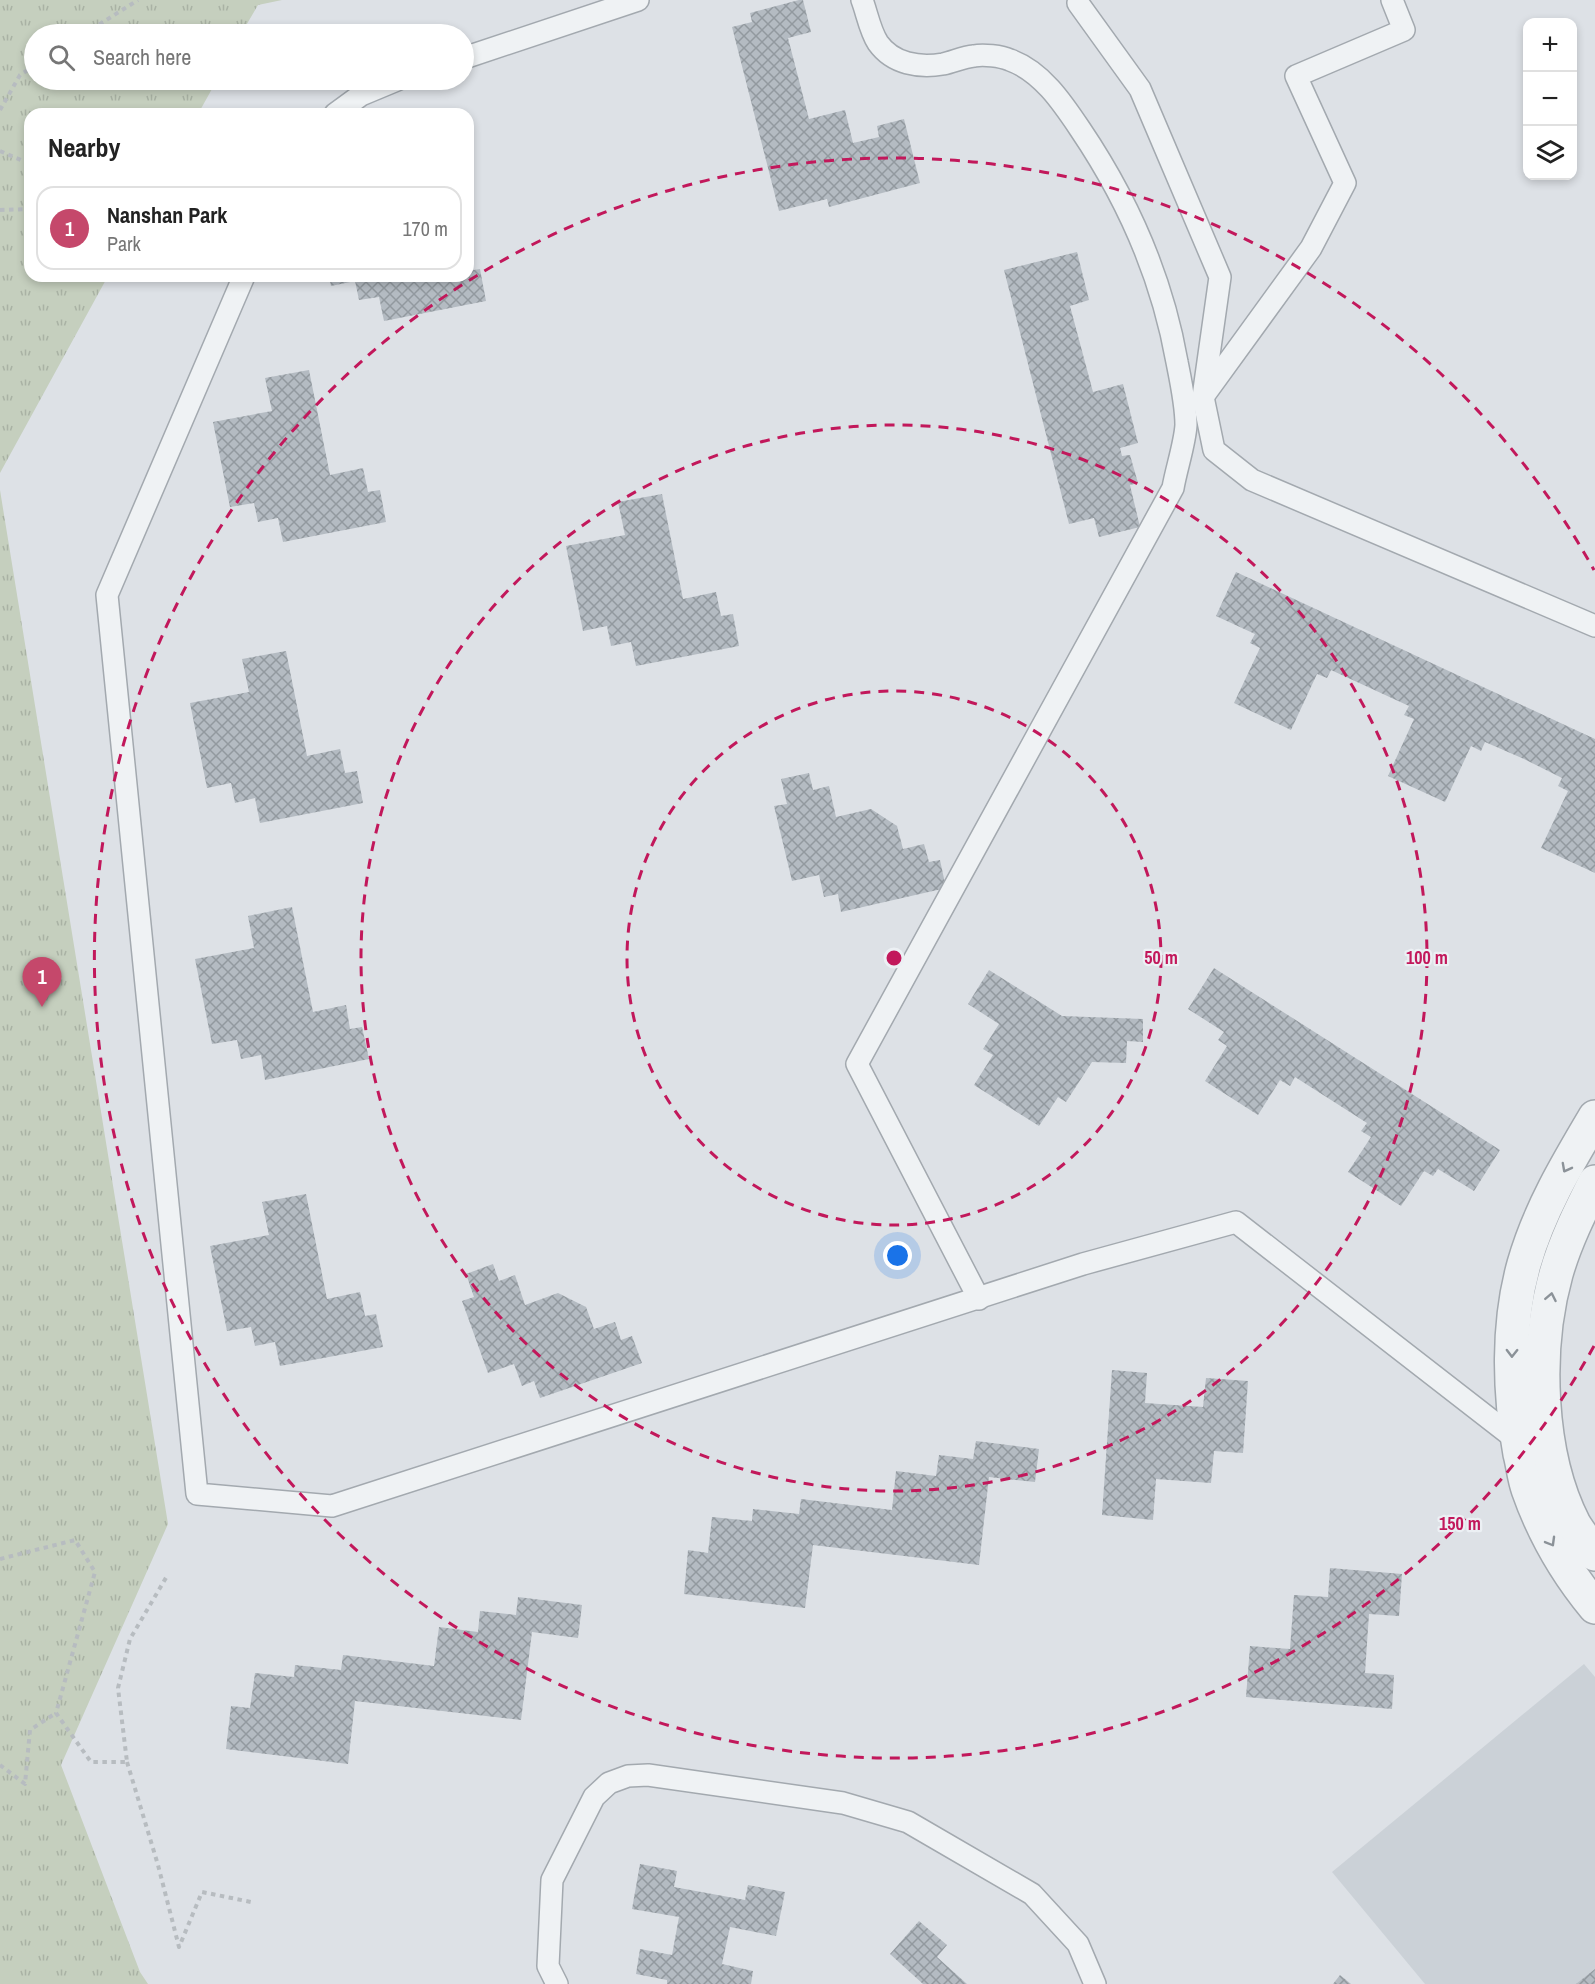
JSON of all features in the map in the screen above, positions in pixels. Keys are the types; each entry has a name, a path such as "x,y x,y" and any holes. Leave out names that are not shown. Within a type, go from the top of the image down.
{"street":[{"path":"1595,1117 1566,1165 1542,1214 1524,1265 1513,1326 1512,1380 1533,1440 1556,1478 1575,1524 1595,1554"},
{"path":"1595,1182 1572,1227 1556,1274 1545,1329 1542,1379 1527,1487 1548,1539 1595,1607"}],"lane":[{"path":"474,55 638,0"},
{"path":"862,0 878,42 895,59 918,66 942,64 975,55 1010,59 1039,77 1070,114 1097,154 1142,239 1171,331 1186,426 1173,488 857,1064 979,1299"},
{"path":"1203,397 1311,248 1345,183 1296,76 1404,30 1392,0"},
{"path":"1078,3 1140,89 1220,277 1203,397 1214,450 1252,480 1595,626"},
{"path":"343,108 361,95 373,90"},
{"path":"241,282 107,595 197,1494 332,1506 1083,1264 1236,1222 1533,1440"},
{"path":"557,1984 548,1966 552,1880 594,1797 609,1783 628,1776 648,1775 843,1803 908,1822 1032,1894 1078,1944 1095,1984"}],"path":[{"path":"100,24 138,0"},
{"path":"0,110 20,75 24,72"},
{"path":"0,151 24,161"},
{"path":"0,210 24,209"},
{"path":"0,1559 75,1540 95,1572 56,1713 30,1730 25,1784 0,1766"},
{"path":"167,1576 130,1639 118,1688 127,1762 180,1947 202,1892 251,1902"},
{"path":"56,1713 91,1762 127,1762"}],"shaded area":[{"path":"1584,1664 1595,1677 1595,1984 1425,1984 1332,1872"}],"green space":[{"path":"0,0 282,0 258,5 247,24 24,24 24,90 211,90 201,108 24,108 24,282 105,282 0,473"},
{"path":"0,490 168,1524 61,1765 140,1972 148,1984 0,1984"}],"building":[{"path":"803,0 811,32 788,38 809,119 845,110 853,143 879,137 877,126 904,119 920,183 829,207 827,199 779,211 732,27 752,22 750,13"},
{"path":"1077,252 1089,300 1070,306 1093,392 1123,384 1138,443 1120,448 1122,456 1130,455 1138,483 1130,485 1140,527 1099,537 1094,518 1069,524 1004,270"},
{"path":"480,269 486,301 384,321 379,297 359,300 355,282 474,282 474,270"},
{"path":"330,282 350,282 331,286"},
{"path":"309,370 330,475 363,468 368,492 380,490 386,522 283,542 278,518 258,522 254,503 230,507 213,422 272,411 265,378"},
{"path":"662,494 683,599 716,592 721,616 733,614 739,646 636,666 631,642 611,646 607,626 583,631 566,546 625,535 618,502"},
{"path":"1236,572 1595,739 1595,873 1541,848 1568,791 1558,786 1562,778 1524,759 1485,742 1481,751 1471,746 1445,802 1388,776 1414,719 1404,715 1409,706 1331,670 1327,678 1317,674 1291,730 1234,703 1260,648 1250,643 1255,634 1216,616"},
{"path":"286,651 307,756 340,749 345,773 357,771 363,803 260,823 255,798 235,803 231,783 207,788 190,703 249,692 242,659"},
{"path":"809,773 813,790 829,786 836,817 871,809 897,826 903,849 924,844 929,862 940,860 946,888 841,912 838,894 824,897 819,875 792,881 774,806 787,804 781,779"},
{"path":"292,907 313,1012 346,1005 350,1029 362,1027 369,1059 265,1080 261,1055 241,1059 237,1040 212,1044 195,959 254,948 248,916"},
{"path":"1214,968 1500,1150 1474,1191 1438,1169 1433,1176 1424,1171 1401,1206 1348,1172 1371,1137 1361,1131 1367,1123 1295,1077 1290,1086 1280,1080 1258,1115 1205,1081 1227,1046 1218,1040 1224,1032 1188,1009"},
{"path":"989,970 1062,1016 1143,1019 1143,1042 1127,1041 1126,1063 1092,1062 1066,1102 1058,1097 1039,1126 974,1085 993,1055 983,1049 999,1024 968,1004"},
{"path":"306,1194 327,1299 360,1292 365,1316 376,1314 383,1347 280,1366 275,1342 255,1346 251,1327 227,1331 210,1246 269,1235 262,1202"},
{"path":"493,1264 499,1281 515,1275 525,1305 558,1293 586,1307 594,1329 615,1322 621,1340 632,1336 642,1363 540,1398 534,1381 522,1386 514,1364 488,1373 462,1301 474,1297 466,1274"},
{"path":"1112,1370 1147,1373 1145,1403 1203,1407 1206,1378 1248,1381 1243,1453 1214,1451 1211,1483 1156,1479 1153,1520 1102,1515"},
{"path":"976,1441 1039,1449 1035,1482 989,1477 979,1565 813,1545 805,1608 684,1594 688,1550 708,1553 712,1517 752,1521 753,1509 799,1514 801,1499 892,1510 896,1471 936,1476 939,1455 973,1459"},
{"path":"1330,1568 1402,1574 1399,1616 1369,1614 1365,1673 1394,1675 1392,1709 1246,1697 1250,1646 1290,1649 1294,1595 1328,1597"},
{"path":"518,1597 582,1605 578,1638 532,1632 521,1720 355,1701 348,1764 226,1749 231,1706 250,1708 255,1673 294,1677 295,1665 341,1670 343,1655 434,1666 439,1627 478,1632 480,1611 516,1615"},
{"path":"640,1864 677,1871 674,1887 745,1900 748,1885 785,1892 776,1936 730,1927 722,1964 753,1971 751,1984 667,1984 667,1980 636,1974 640,1949 672,1955 679,1917 632,1909"},
{"path":"919,1921 947,1945 937,1957 967,1984 923,1984 890,1954"},
{"path":"1595,1969 1595,1984 1576,1984"},
{"path":"1340,1975 1351,1984 1333,1984"}],"place":[{"name":"Nanshan Park","path":"42,1007"}]}
